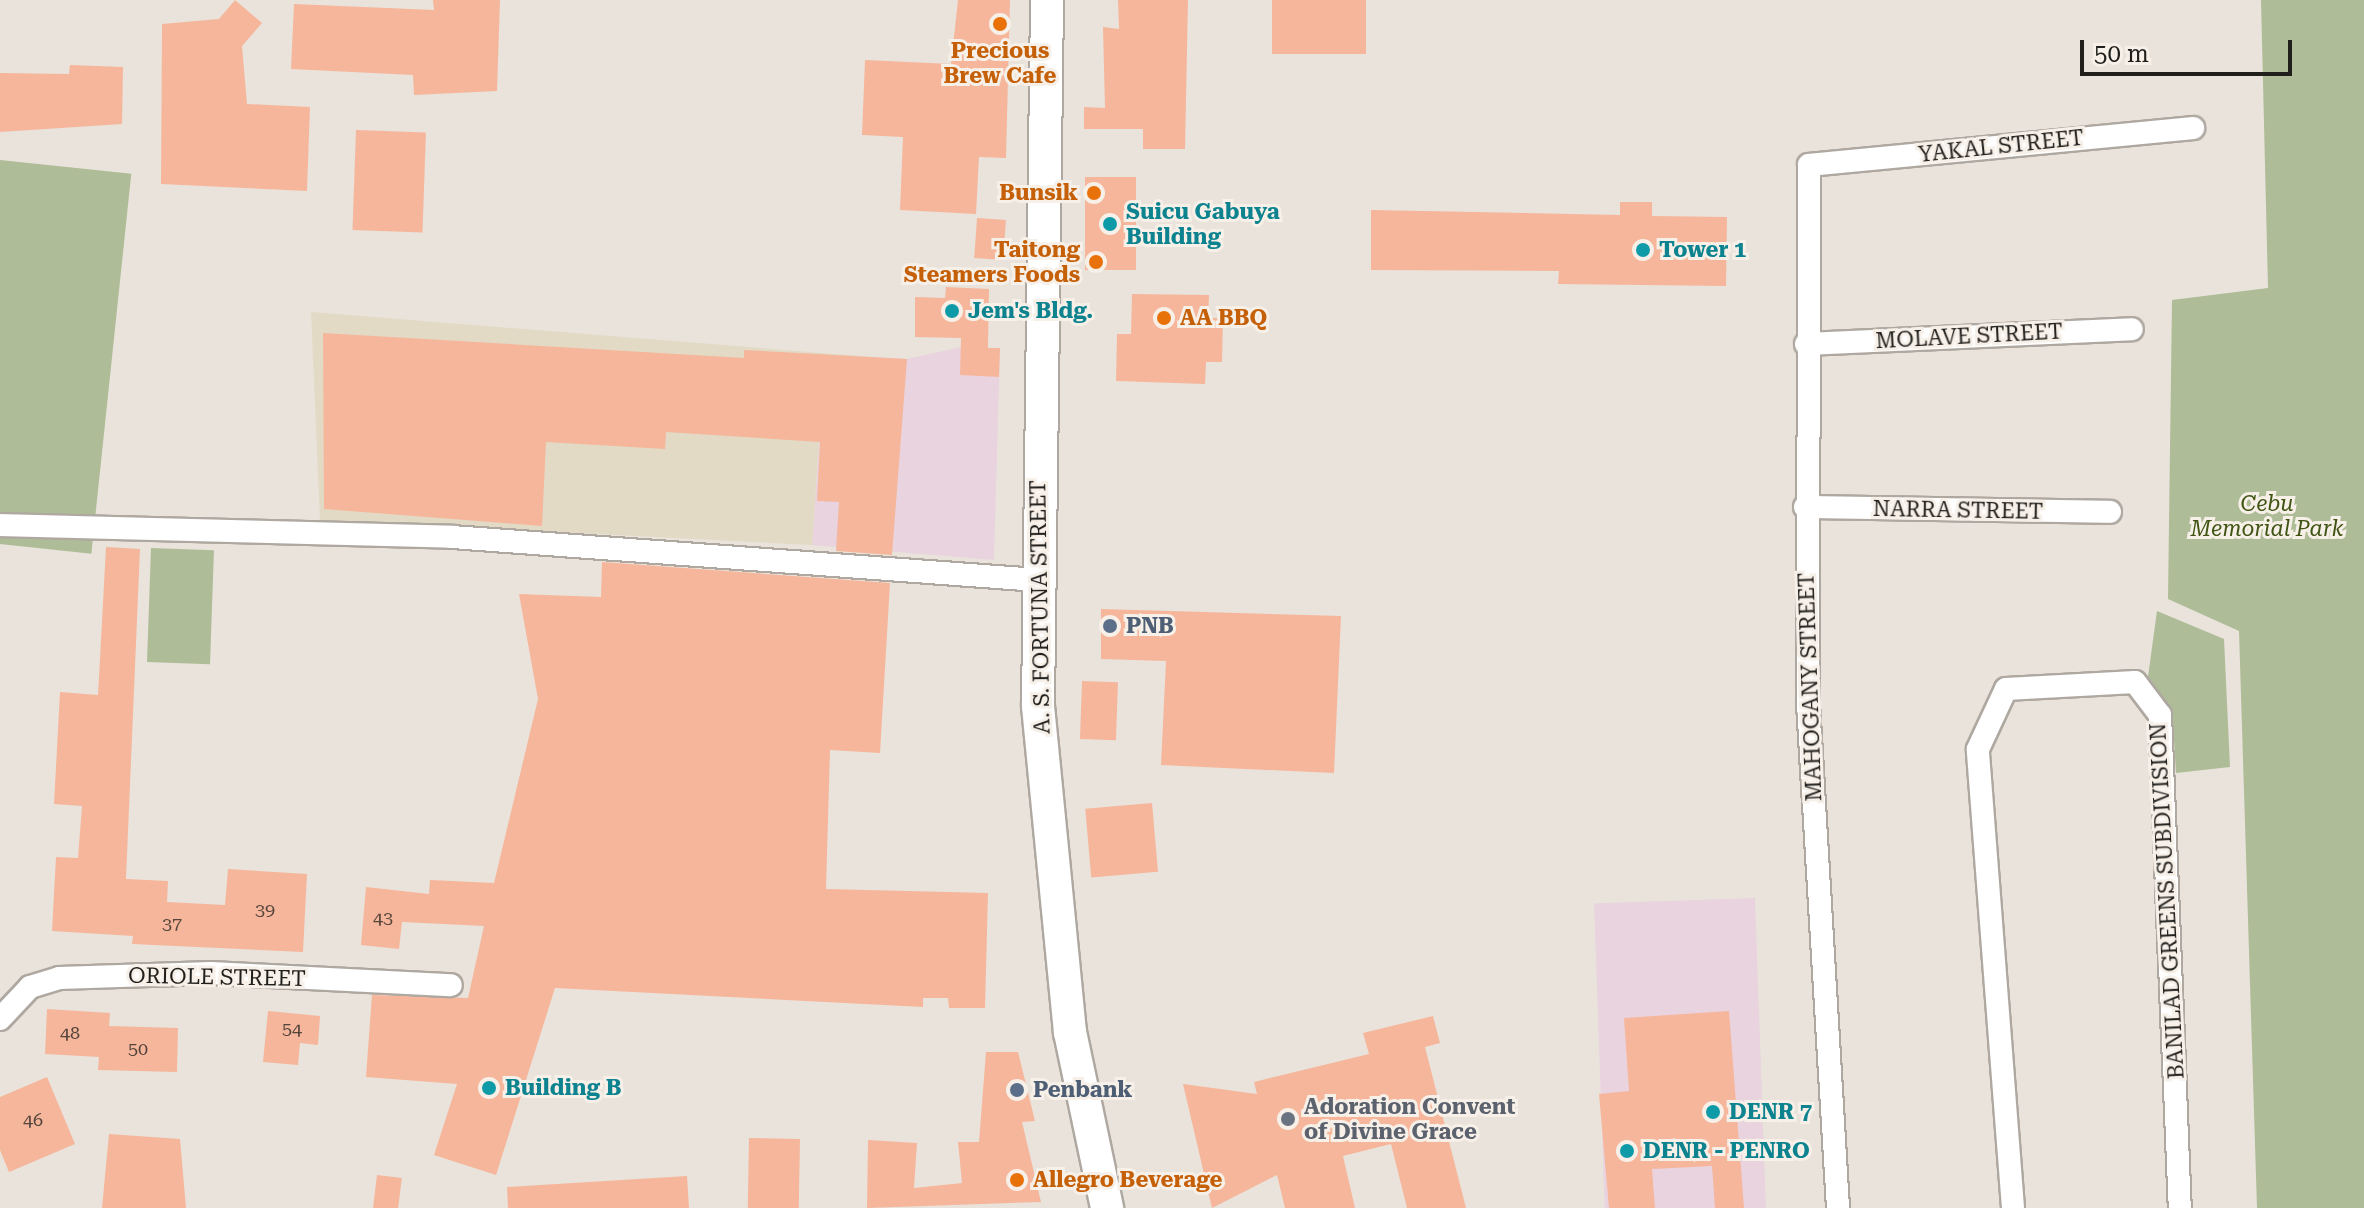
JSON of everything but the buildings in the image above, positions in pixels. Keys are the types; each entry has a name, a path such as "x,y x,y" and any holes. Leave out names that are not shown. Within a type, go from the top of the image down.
{"main road":[{"name":"A. S. FORTUNA STREET","path":"1047,0 1037,580 1051,880 1070,1032 1107,1208"}],"street":[{"name":"YAKAL STREET","path":"1809,165 2193,128"},
{"name":"MAHOGANY STREET","path":"1809,165 1805,507 1808,709 1838,1208"},
{"name":"MOLAVE STREET","path":"1806,344 2132,329"},
{"name":"NARRA STREET","path":"1805,507 2110,512"},
{"path":"0,525 452,537 1037,580"},
{"name":"BANILAD GREENS SUBDIVISION","path":"2013,1208 1978,749 2006,689 2135,682 2160,715 2180,1208"},
{"name":"ORIOLE STREET","path":"0,1019 30,987 59,978 211,973 451,985"}],"shaded area":[{"path":"311,312 872,357 868,444 819,442 812,545 320,520"},
{"path":"961,347 1000,348 994,560 812,545 819,441 868,444 872,357 907,359"},
{"path":"1755,898 1766,1208 1605,1208 1594,904"}],"green space":[{"name":"Cebu Memorial Park","path":"2261,0 2364,0 2364,1208 2257,1208 2239,631 2168,599 2172,300 2268,288"},
{"path":"0,160 131,174 91,554 0,544"},
{"path":"151,548 214,550 210,664 147,662"},
{"path":"2157,611 2224,639 2230,767 2176,773 2172,708 2147,684"}],"place":[{"name":"Precious Brew Cafe","path":"1000,24"},
{"name":"Bunsik","path":"1094,193"},
{"name":"Suicu Gabuya Building","path":"1110,224"},
{"name":"Tower 1","path":"1643,250"},
{"name":"Taitong Steamers Foods","path":"1096,262"},
{"name":"Jem's Bldg.","path":"952,311"},
{"name":"AA BBQ","path":"1164,318"},
{"name":"PNB","path":"1110,626"},
{"name":"Building B","path":"489,1088"},
{"name":"Penbank","path":"1017,1090"},
{"name":"DENR 7","path":"1713,1112"},
{"name":"Adoration Convent of Divine Grace","path":"1288,1119"},
{"name":"DENR - PENRO","path":"1627,1151"},
{"name":"Allegro Beverage","path":"1017,1180"}]}
